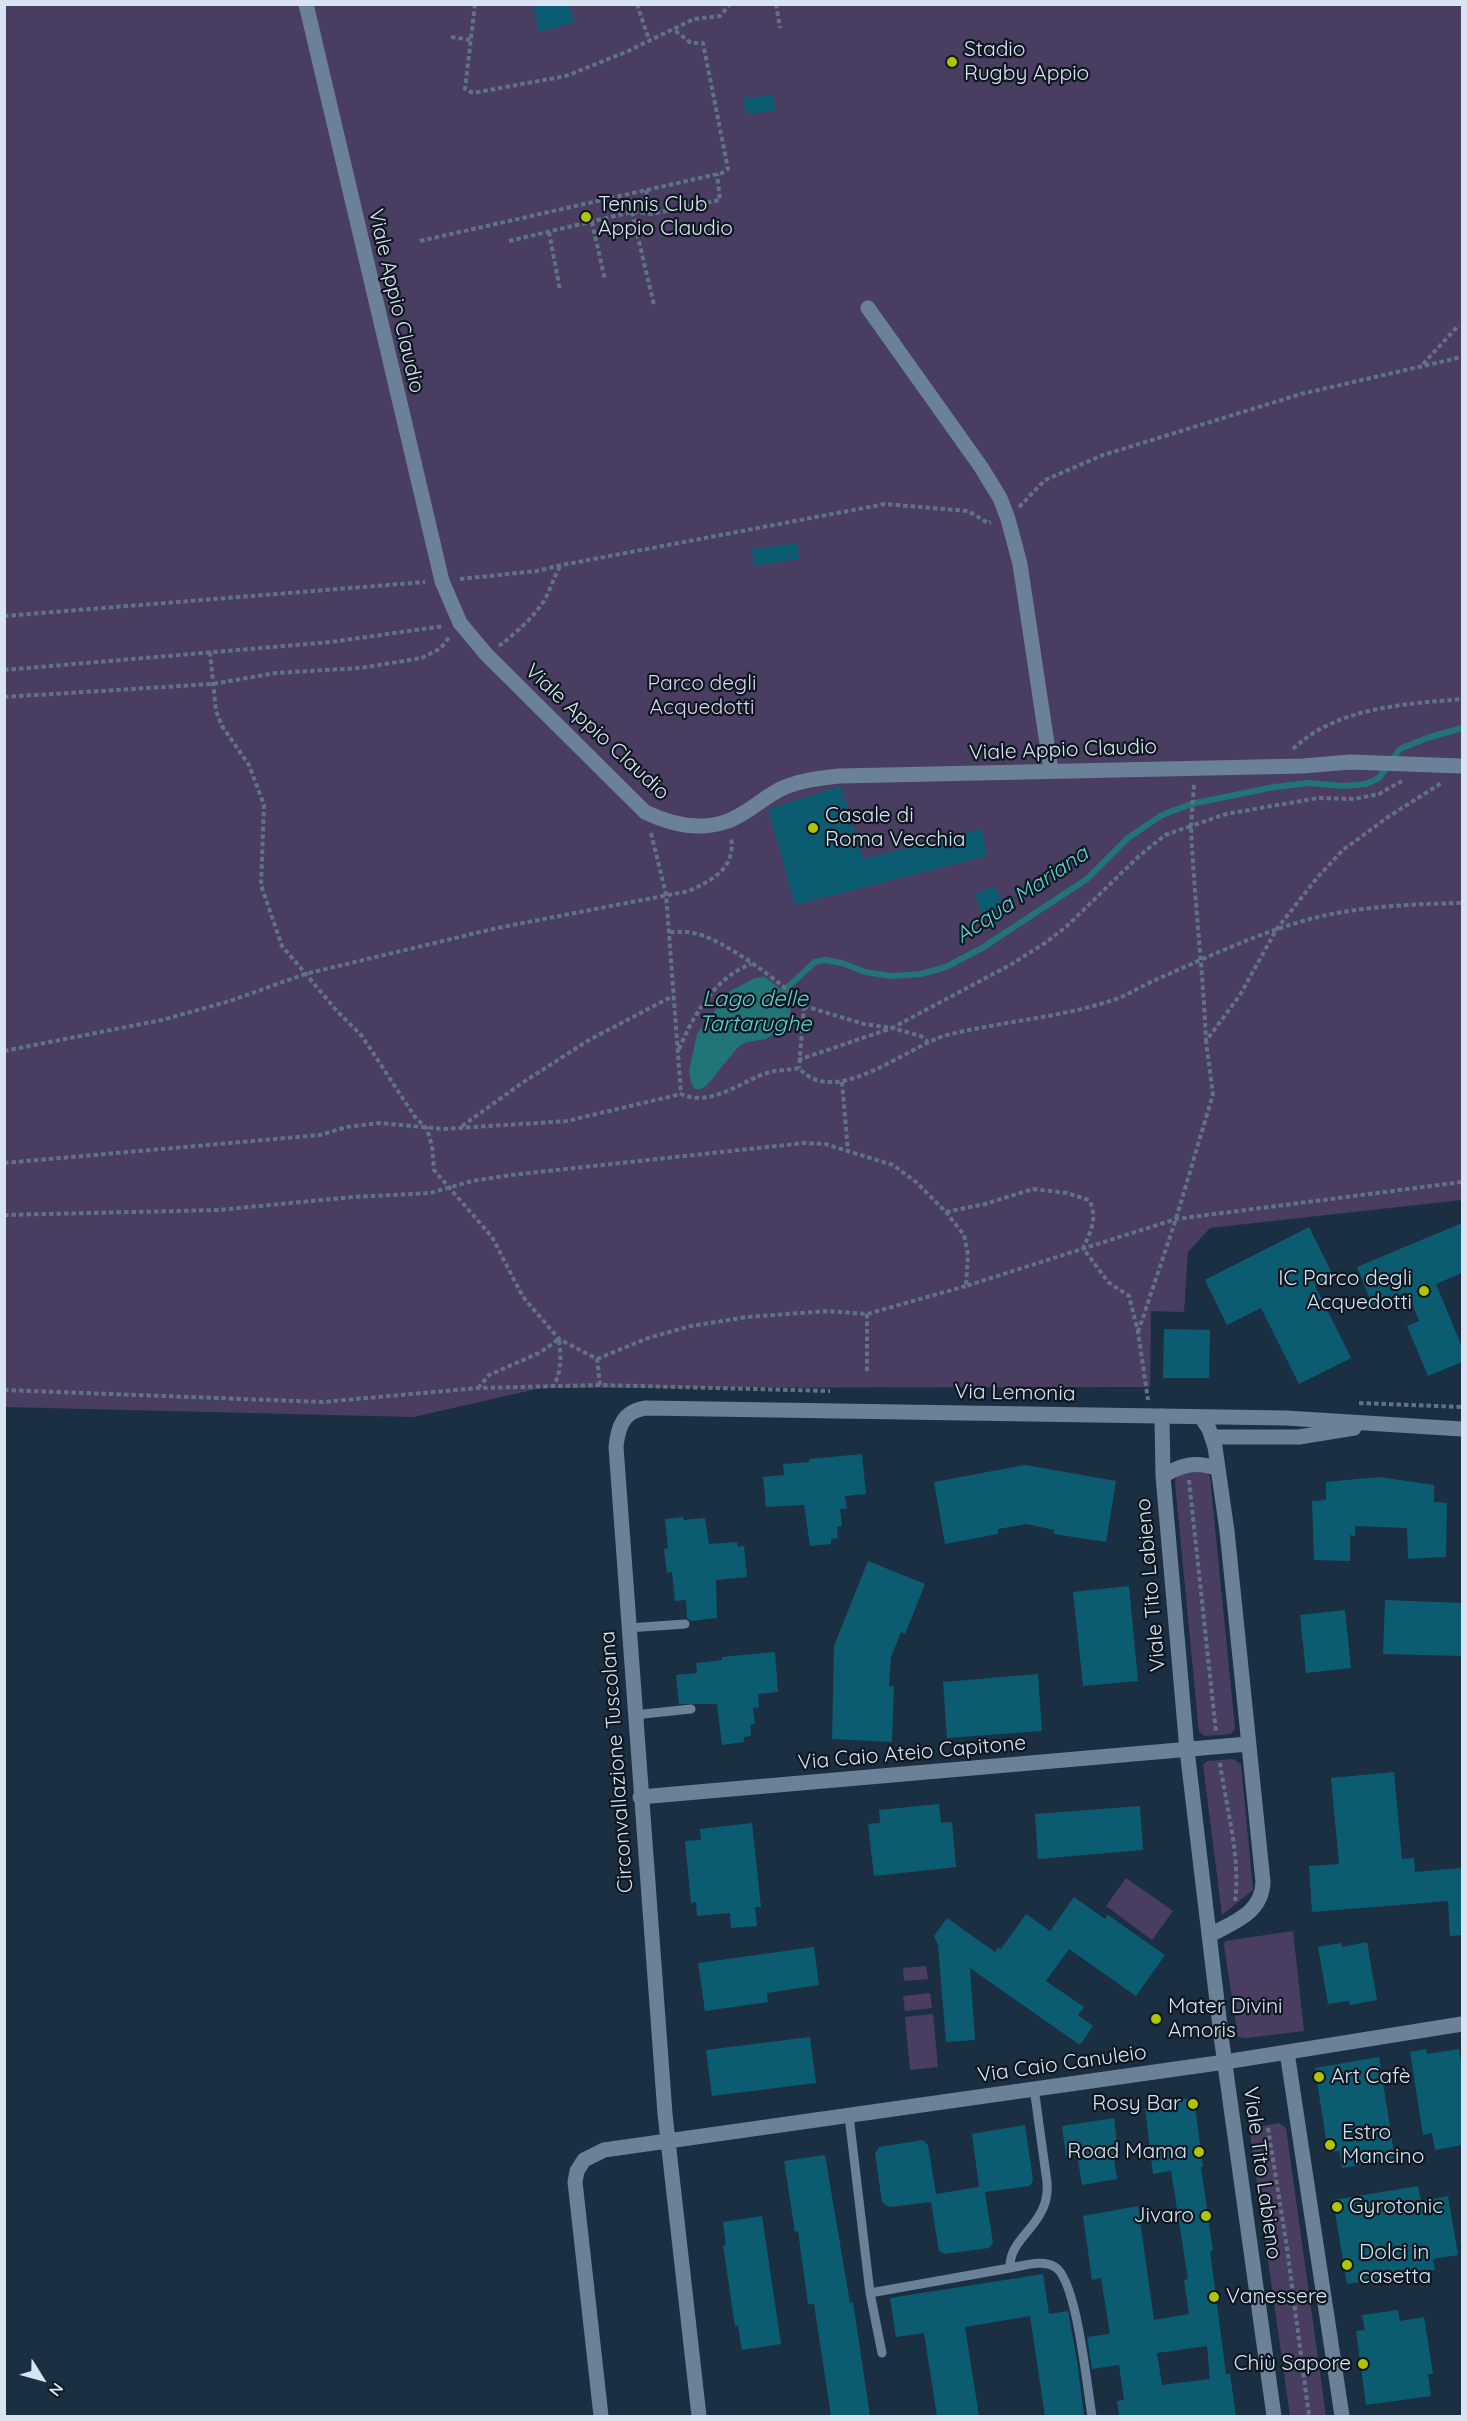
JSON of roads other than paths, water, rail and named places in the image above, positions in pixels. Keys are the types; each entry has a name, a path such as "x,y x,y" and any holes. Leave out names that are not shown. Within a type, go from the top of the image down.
{"street":[{"name":"Viale Appio Claudio","path":"306,4 322,82 442,581 460,623 486,654 645,812 664,821 693,827 726,822 784,788 814,778 839,776 919,776 1051,770 1367,763 1462,765"},
{"path":"868,308 981,467 1000,498 1020,564 1051,770"},
{"name":"Circonvallazione Tuscolana","path":"658,1408 641,1408 631,1412 624,1419 617,1434 616,1447 667,2140 699,2416"},
{"name":"Via Lemonia","path":"658,1408 1294,1418 1371,1425 1462,1429"},
{"name":"Viale Tito Labieno","path":"1162,1416 1163,1476 1187,1750 1225,2062 1274,2416"},
{"path":"1201,1417 1212,1437 1234,1588 1263,1887 1260,1899 1254,1908 1210,1935"},
{"name":"Via Lemonia","path":"1212,1437 1299,1437 1371,1425"},
{"path":"1163,1476 1186,1465 1200,1464 1218,1469"},
{"path":"1187,1750 1248,1744"},
{"name":"Via Caio Ateio Capitone","path":"640,1797 1187,1750"},
{"name":"Via Caio Canuleio","path":"667,2140 1225,2062 1462,2024"},
{"name":"Viale Tito Labieno","path":"1287,2052 1342,2416"},
{"path":"601,2416 578,2218 575,2182 577,2171 584,2160 599,2151 667,2140"}],"lane":[{"path":"628,1628 685,1624"},
{"path":"634,1715 692,1709"},
{"path":"1010,2268 1013,2249 1041,2214 1047,2196 1034,2088"},
{"path":"849,2116 870,2293 882,2353"},
{"path":"870,2293 1010,2268 1047,2264 1054,2266 1064,2276 1074,2305 1092,2416"}],"water":[{"name":"Lago delle Tartarughe","path":"765,977 791,997 790,1019 781,1031 766,1039 747,1042 738,1047 707,1085 701,1089 695,1089 691,1083 689,1071 697,1034 730,991 755,978"}],"waterway":[{"name":"Acqua Mariana","path":"779,995 815,962 825,960 842,963 865,972 892,976 921,974 946,967 982,948 1087,879 1128,838 1162,815 1191,804 1274,787 1309,783 1343,786 1366,784 1379,778 1400,749 1462,728"}],"place":[{"name":"Stadio Rugby Appio","path":"952,62"},
{"name":"Tennis Club Appio Claudio","path":"586,217"},
{"name":"Casale di Roma Vecchia","path":"813,828"},
{"name":"IC Parco degli Acquedotti","path":"1424,1291"},
{"name":"Mater Divini Amoris","path":"1156,2019"},
{"name":"Art Cafè","path":"1319,2077"},
{"name":"Rosy Bar","path":"1193,2104"},
{"name":"Estro Mancino","path":"1330,2145"},
{"name":"Road Mama","path":"1199,2152"},
{"name":"Gyrotonic","path":"1337,2207"},
{"name":"Jivaro","path":"1206,2216"},
{"name":"Dolci in casetta","path":"1347,2265"},
{"name":"Vanessere","path":"1214,2297"},
{"name":"Chiù Sapore","path":"1363,2364"}],"park label":[{"name":"Parco degli Acquedotti","path":"702,696"}]}
